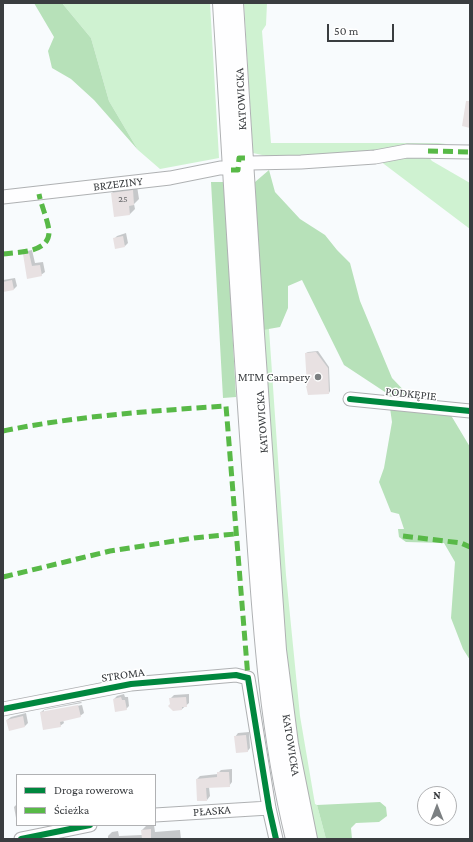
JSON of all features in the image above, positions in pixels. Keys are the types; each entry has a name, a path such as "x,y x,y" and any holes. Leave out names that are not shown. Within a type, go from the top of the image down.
{"main road":[{"name":"KATOWICKA","path":"220,3 245,405 265,664 277,753 294,839"},
{"name":"KATOWICKA","path":"236,3 278,650 290,744 309,839"}],"street":[{"path":"245,158 250,163 301,162 376,157 407,151 470,152"},
{"name":"BRZEZINY","path":"3,197 170,178 220,168 231,170"},
{"name":"PODKĘPIE","path":"350,398 470,411"},
{"name":"STROMA","path":"3,709 131,684 236,675 248,678 269,808"},
{"path":"269,808 276,839"},
{"name":"PŁASKA","path":"156,815 269,808"},
{"path":"21,839 85,826"}],"green space":[{"path":"34,3 62,3 91,38 109,101 138,150 94,100 71,79 52,68 48,51 54,37"},
{"path":"62,3 210,3 219,158 160,169 138,150 109,101 91,38"},
{"path":"244,3 267,3 266,25 262,31 271,143 446,143 367,153 271,157 253,153"},
{"path":"426,154 432,161 470,183 470,229 380,161"},
{"path":"269,170 275,192 300,219 325,235 350,263 360,301 392,378 412,399 449,412 470,447 470,660 463,649 451,618 455,562 444,543 406,542 399,537 398,529 404,529 399,514 391,512 379,482 384,468 392,422 388,394 344,365 302,280 288,286 288,308 280,327 263,330 255,182"},
{"path":"211,182 224,182 236,397 223,398"},
{"path":"263,328 269,329 286,575 300,716 315,804 317,805 326,839 317,839 301,763 289,686 279,570"},
{"path":"380,802 386,807 387,816 379,822 356,823 351,828 352,839 326,839 317,805"}],"building":[{"path":"466,101 470,101 470,128 462,126"},
{"path":"133,190 134,205 129,206 130,215 114,217 111,193"},
{"path":"123,236 125,247 115,249 113,238"},
{"path":"29,253 32,266 40,265 42,276 27,279 23,254"},
{"path":"12,280 14,290 3,292 3,282"},
{"name":"MTM Campery","path":"316,352 328,368 329,394 308,395 306,386 305,353"},
{"path":"121,697 122,700 125,700 127,710 115,712 113,699"},
{"path":"186,697 187,707 182,707 182,710 173,711 168,706 170,704 169,698"},
{"path":"78,705 81,717 60,722 61,727 43,730 40,712"},
{"path":"23,716 25,727 9,731 6,720"},
{"path":"246,735 248,752 236,753 234,736"},
{"path":"217,772 229,772 230,787 206,788 207,801 197,801 196,779 217,777"},
{"path":"151,829 151,839 142,839 141,830"}],"marked path":[{"path":"428,151 470,152"},
{"path":"231,170 238,170 239,158 245,158"},
{"path":"3,254 32,250 44,244 48,238 49,231 39,194"},
{"path":"3,431 58,421 142,412 226,406 248,678"},
{"path":"3,577 110,551 194,538 235,534"},
{"path":"403,536 461,543 470,547"}],"cycle path":[{"path":"350,399 470,411"},
{"path":"3,709 131,684 236,675 248,678 269,808 276,839"},
{"path":"21,839 85,826"}],"place":[{"name":"MTM Campery","path":"318,377"}]}
